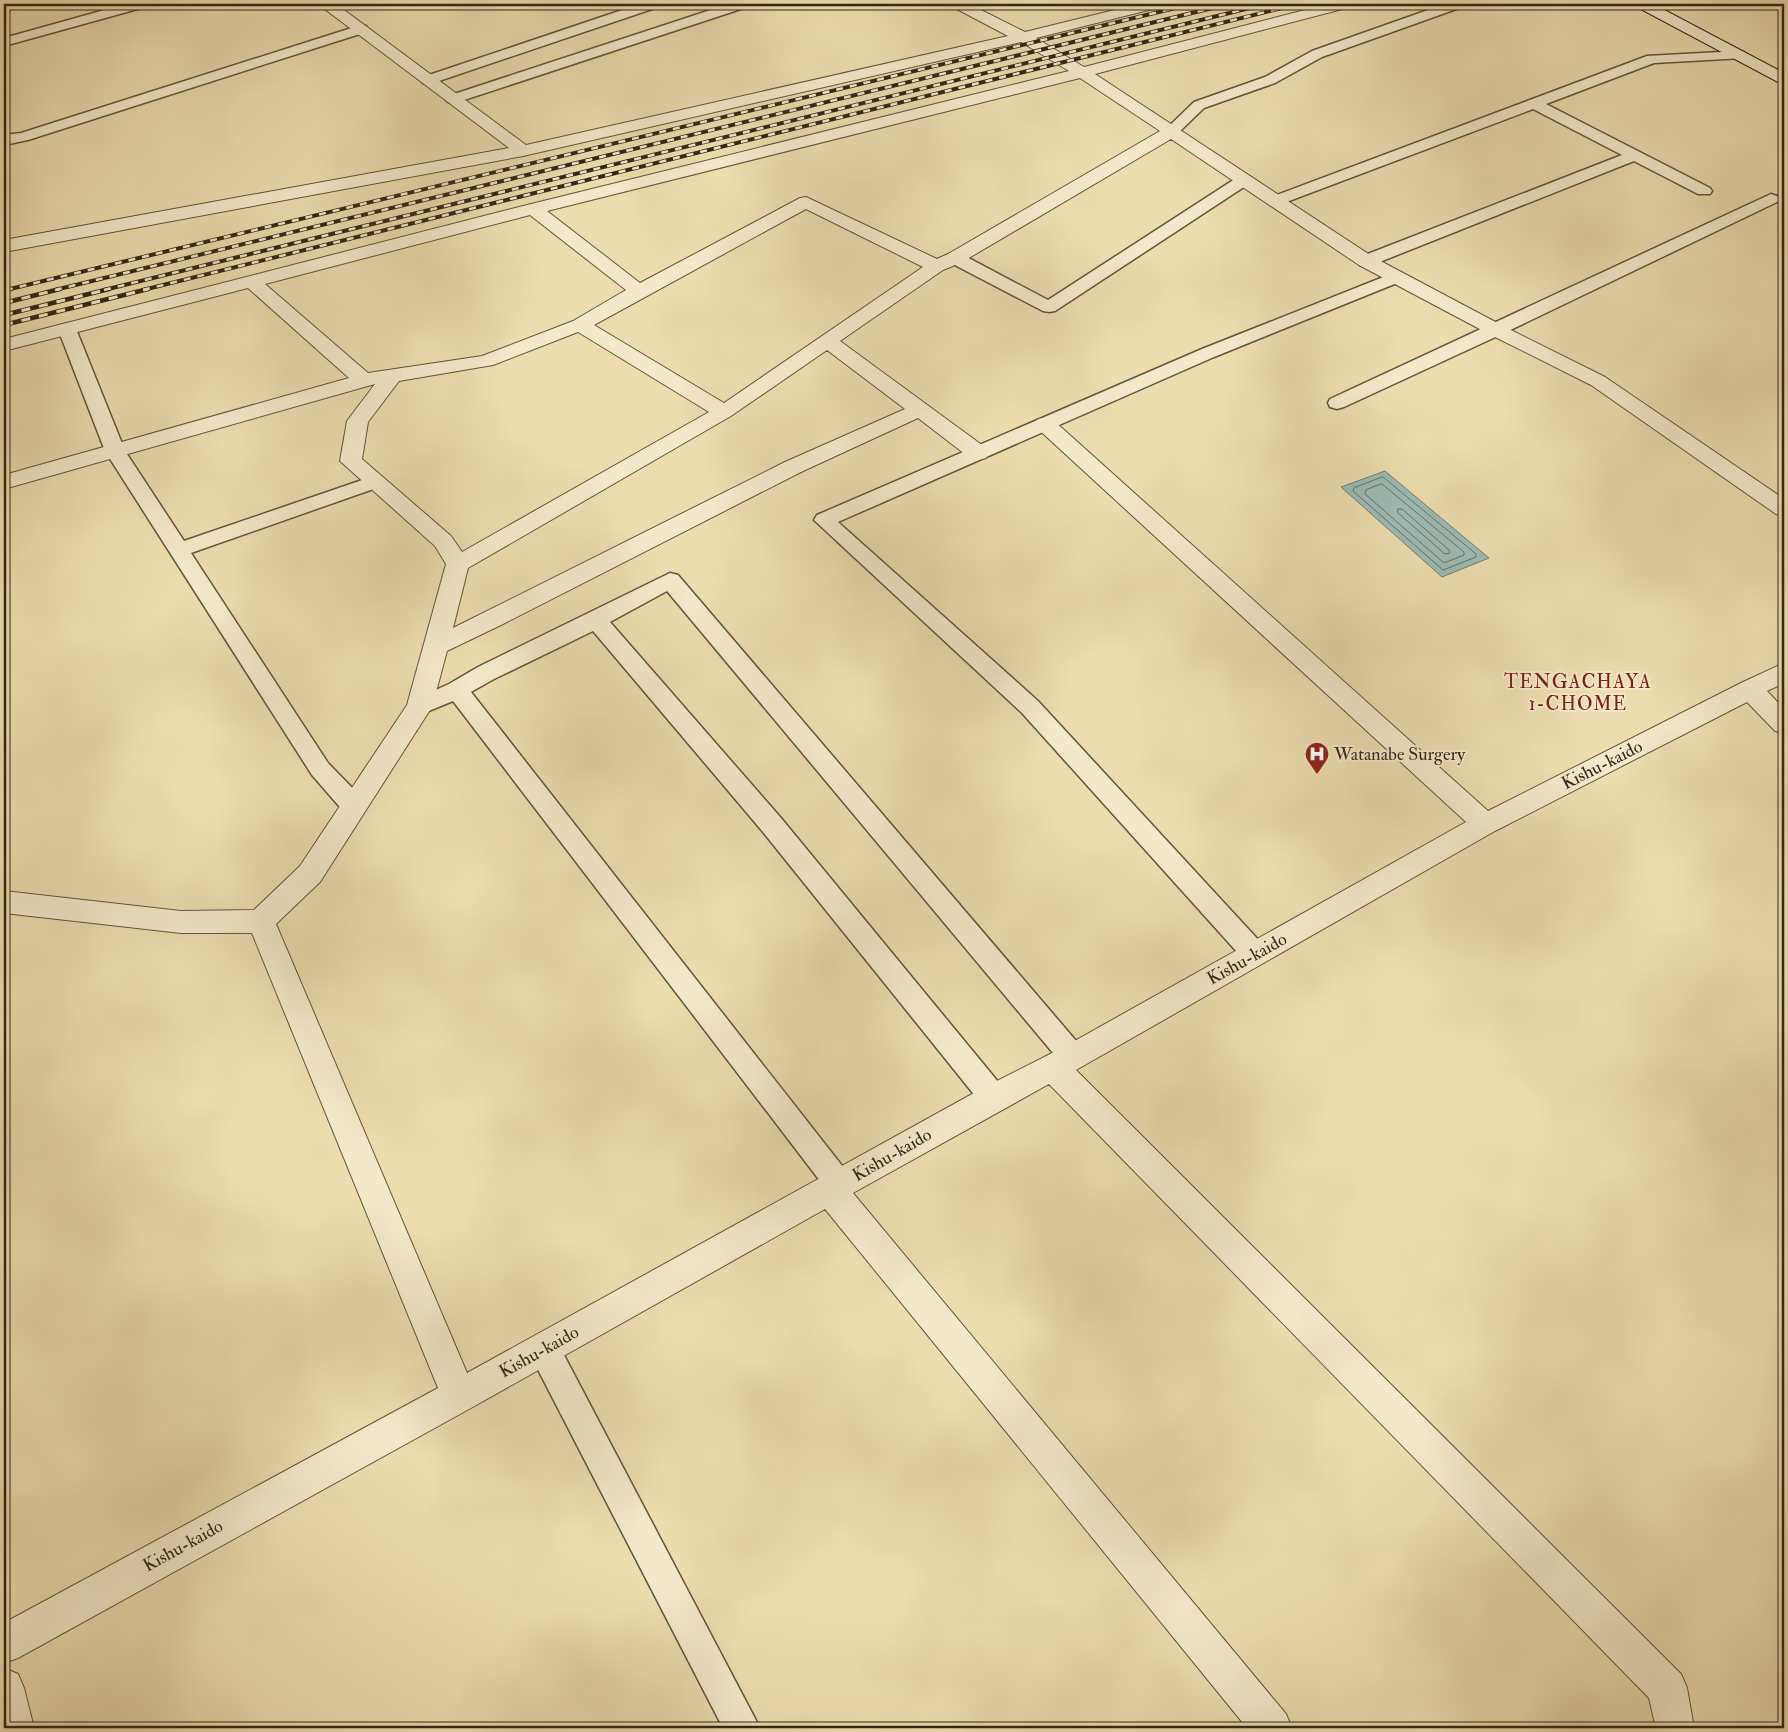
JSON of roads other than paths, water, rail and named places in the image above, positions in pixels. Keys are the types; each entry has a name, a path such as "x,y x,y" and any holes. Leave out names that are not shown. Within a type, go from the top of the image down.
{"street":[{"path":"958,4 1023,37 1082,72 1366,261 1496,330 1598,381 1784,509"},
{"path":"4,345 1345,4"},
{"path":"1642,4 1784,79"},
{"path":"335,5 361,30 522,150"},
{"path":"4,246 522,150 1023,37 1143,5"},
{"path":"4,902 181,922 261,921 310,874 419,707 458,564 724,412 936,266 955,258 1172,131"},
{"path":"4,482 364,380 486,361 580,325 639,291 806,202 936,266"},
{"path":"533,209 639,291"},
{"path":"251,281 364,380"},
{"path":"580,325 724,412"},
{"path":"827,341 978,453"},
{"path":"393,375 358,421 351,461 443,541 458,564"},
{"path":"435,646 495,618 792,467 920,410"},
{"path":"1045,424 1486,824"},
{"name":"Kishu-kaido","path":"4,1644 835,1188 1486,824 1784,672"},
{"path":"1750,690 1784,724"},
{"path":"261,921 459,1396"},
{"path":"1062,1062 1667,1688 1675,1726 1673,1728"},
{"path":"835,1188 1272,1728"},
{"path":"4,1688 14,1728"}],"lane":[{"path":"4,42 140,4"},
{"path":"428,80 652,4"},
{"path":"453,98 742,4"},
{"path":"1172,131 1198,105 1270,80 1317,54 1457,4"},
{"path":"4,140 23,137 361,30"},
{"path":"1275,201 1652,59 1739,55"},
{"path":"1534,104 1704,191"},
{"path":"1366,261 1634,156"},
{"path":"955,258 1049,307 1244,180"},
{"path":"1751,190 1778,201"},
{"path":"1337,403 1778,201"},
{"path":"1255,954 1030,707 824,520 1208,352 1396,277"},
{"path":"67,329 115,450 320,769 354,806"},
{"path":"179,550 375,482"},
{"path":"419,707 457,690 486,673 596,620 670,580 1062,1062"},
{"path":"596,620 772,825 994,1098"},
{"path":"457,690 835,1188"},
{"path":"544,1349 742,1728"}],"water":[{"path":"1385,471 1489,558 1442,577 1341,487"}],"tram line":[{"path":"1775,1728 1784,1721"}],"railway":[{"path":"6,290 1192,4"},
{"path":"55,290 1229,4"},
{"path":"104,290 1266,4"},
{"path":"143,290 1298,4"},
{"path":"4,291 11,289"},
{"path":"4,303 60,289"},
{"path":"4,315 109,289"},
{"path":"4,325 148,289"}],"place":[{"name":"Watanabe Surgery","path":"1317,775"}],"district":[{"name":"TENGACHAYA 1-CHOME","path":"1578,693"}]}
